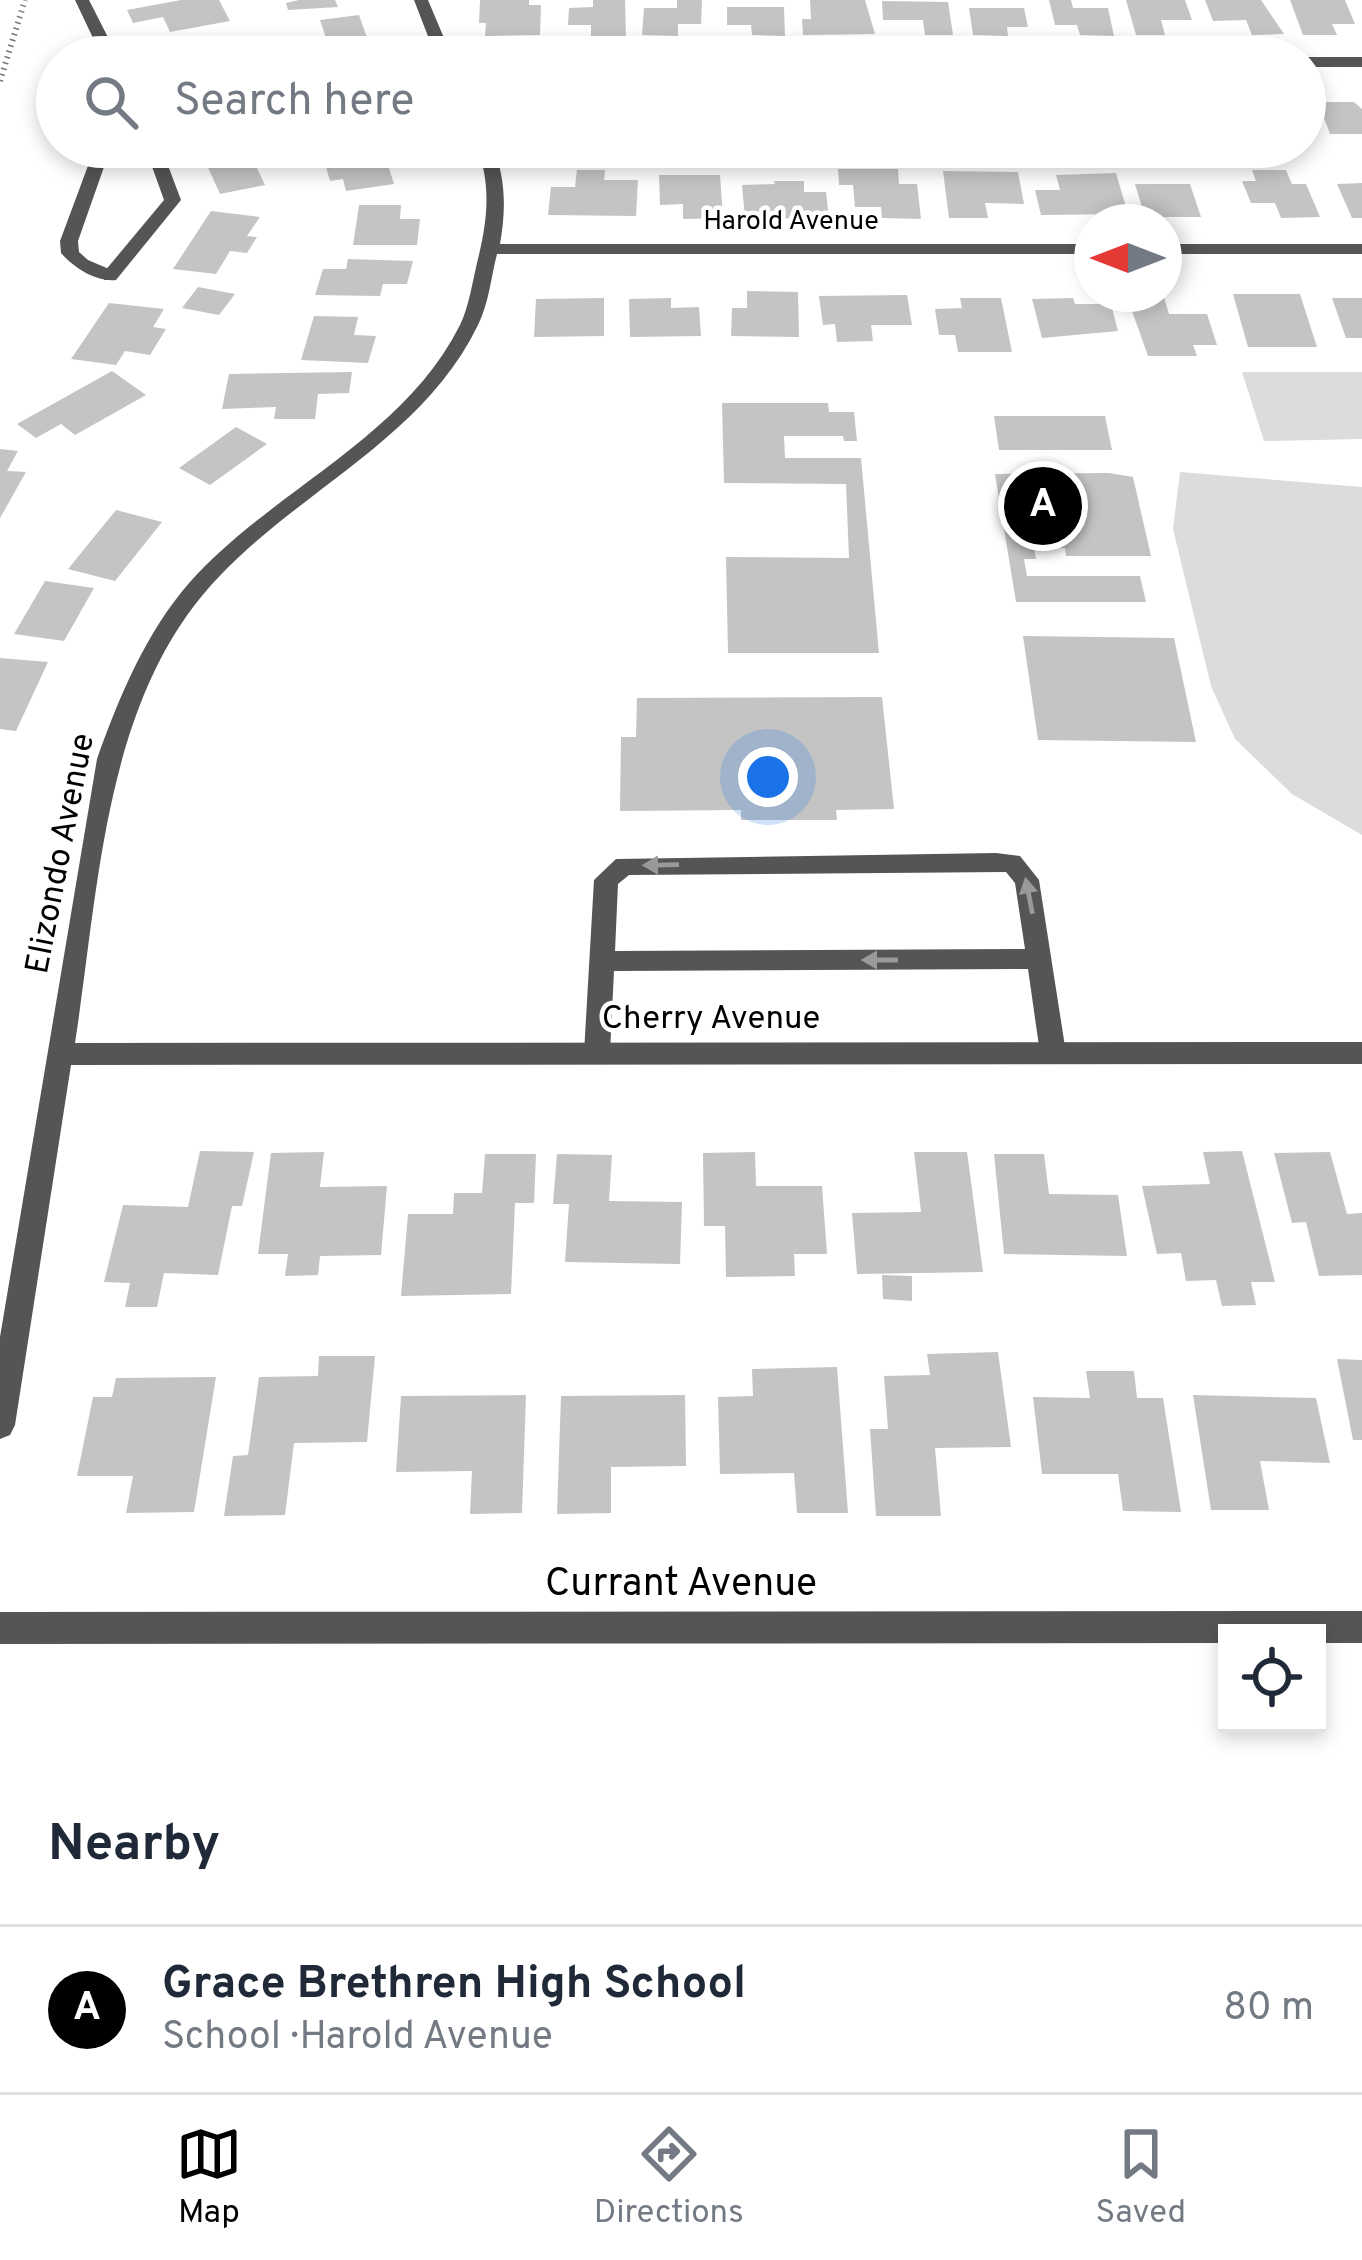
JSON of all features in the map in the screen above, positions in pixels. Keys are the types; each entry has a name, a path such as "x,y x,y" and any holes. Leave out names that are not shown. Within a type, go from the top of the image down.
{"street":[{"path":"82,0 100,36"},
{"path":"421,0 436,36"},
{"path":"1326,62 1362,62"},
{"path":"95,168 69,241 70,253 82,265 110,276 173,200 161,168"},
{"name":"Elizondo Avenue","path":"0,1424 108,759 127,702 156,645 194,590 239,542 386,426 437,376 470,324 490,249 497,200 490,168"},
{"name":"Harold Avenue","path":"490,249 1074,249"},
{"path":"1182,249 1362,250"},
{"path":"598,1053 606,880 624,866 973,862 1012,863 1022,870 1053,1053"},
{"path":"602,961 1039,959"},
{"name":"Cherry Avenue","path":"59,1054 1362,1053"},
{"name":"Currant Avenue","path":"0,1628 1362,1627"}],"path":[{"path":"0,80 25,0"}],"shaded area":[{"path":"1242,372 1362,372 1362,439 1264,441"},
{"path":"1180,472 1362,487 1362,835 1292,794 1235,739 1211,686 1173,529"}],"building":[{"path":"181,0 219,0 230,21 170,32 163,17 133,23 127,10"},
{"path":"335,0 338,7 288,10 286,3"},
{"path":"480,0 529,0 529,5 541,5 540,35 485,36 486,23 479,23"},
{"path":"593,0 625,0 626,36 591,36 591,25 568,25 569,8 593,7"},
{"path":"677,0 702,0 701,24 678,24 678,36 642,35 644,8 677,8"},
{"path":"810,0 865,0 875,34 803,35 802,19 811,19"},
{"path":"1049,0 1071,0 1073,8 1108,8 1114,36 1080,35 1077,25 1055,25"},
{"path":"1126,0 1185,0 1192,20 1161,20 1165,35 1136,35"},
{"path":"1205,0 1261,0 1284,34 1252,35 1246,20 1213,21"},
{"path":"1290,0 1345,0 1355,24 1332,24 1337,35 1303,35"},
{"path":"882,1 948,2 953,35 925,35 923,20 883,20"},
{"path":"727,7 784,7 785,36 752,35 751,25 727,25"},
{"path":"969,8 1024,8 1028,27 1007,27 1008,36 973,35"},
{"path":"359,15 366,36 325,36 320,20"},
{"path":"1326,102 1354,102 1362,109 1362,134 1330,134"},
{"path":"208,168 257,168 265,185 220,194"},
{"path":"326,168 389,168 394,184 346,191 343,179 330,181"},
{"path":"838,169 898,169 899,184 917,184 921,219 882,218 881,207 855,207 853,185 839,185"},
{"path":"577,170 605,170 604,180 638,180 636,216 548,215 551,187 575,187"},
{"path":"1252,170 1286,170 1292,184 1306,184 1320,217 1281,218 1275,203 1251,203 1242,181 1256,181"},
{"path":"943,171 1018,172 1024,204 985,203 988,218 949,218"},
{"path":"1116,173 1125,204 1074,204 1074,215 1041,215 1035,190 1060,190 1056,175"},
{"path":"659,175 720,175 723,218 683,219 683,204 660,205"},
{"path":"804,181 804,192 826,192 829,218 745,219 742,185"},
{"path":"1362,183 1362,218 1352,218 1337,184"},
{"path":"1135,184 1190,184 1201,217 1182,217 1182,204 1141,204"},
{"path":"359,205 401,205 400,219 420,219 417,245 353,245"},
{"path":"211,211 260,217 247,236 257,237 247,253 230,251 216,274 173,269"},
{"path":"348,259 413,261 407,284 383,284 380,296 315,295 323,269 346,269"},
{"path":"198,287 235,294 219,315 182,308"},
{"path":"747,291 798,292 799,337 731,336 732,308 747,308"},
{"path":"1233,294 1300,294 1317,347 1248,347"},
{"path":"907,295 912,325 871,325 873,341 837,342 835,324 823,325 819,296"},
{"path":"604,298 604,336 534,337 536,299"},
{"path":"671,298 671,308 699,307 701,336 630,337 629,299"},
{"path":"960,298 1001,298 1012,352 958,352 955,335 939,335 935,309 962,308"},
{"path":"1073,298 1074,312 1113,312 1118,331 1042,338 1032,299"},
{"path":"1332,298 1362,298 1362,338 1346,338"},
{"path":"109,303 164,309 153,327 166,329 150,355 125,351 116,365 71,359"},
{"path":"1132,312 1207,314 1217,345 1193,345 1197,356 1148,356"},
{"path":"314,316 358,317 354,335 376,336 368,363 301,360"},
{"path":"112,371 146,395 75,435 61,424 36,438 17,424"},
{"path":"352,372 349,393 318,394 315,419 274,419 276,407 222,409 229,374"},
{"path":"722,403 828,403 829,412 854,412 857,441 844,441 843,436 784,436 785,458 861,458 879,653 728,653 726,557 849,558 846,484 724,483"},
{"path":"994,416 1105,416 1112,450 999,450"},
{"path":"236,427 267,444 210,485 179,468"},
{"path":"0,449 18,451 7,471 26,472 0,518"},
{"path":"995,474 1133,477 1151,556 1066,556 1065,548 1034,548 1036,559 1024,559 1027,576 1140,576 1146,602 1016,602"},
{"path":"116,510 162,522 115,581 68,569"},
{"path":"45,581 94,588 64,641 14,634"},
{"path":"1023,636 1174,638 1196,742 1038,740"},
{"path":"0,658 48,662 16,731 0,729"},
{"path":"882,697 894,809 836,810 837,820 741,820 741,810 620,811 621,737 636,737 637,698"},
{"path":"200,1151 254,1152 242,1206 232,1206 218,1275 164,1273 157,1307 125,1307 130,1283 104,1282 123,1205 188,1207"},
{"path":"1242,1151 1275,1282 1251,1282 1256,1305 1222,1306 1216,1280 1186,1281 1181,1253 1157,1254 1142,1186 1210,1184 1203,1152"},
{"path":"324,1152 320,1187 387,1186 381,1255 320,1256 318,1275 285,1276 288,1254 258,1254 271,1153"},
{"path":"755,1152 756,1186 822,1186 827,1254 794,1254 795,1276 726,1277 725,1226 704,1226 703,1153"},
{"path":"914,1152 967,1152 983,1272 857,1274 852,1213 921,1212"},
{"path":"1330,1152 1347,1214 1362,1213 1362,1275 1319,1276 1306,1222 1292,1223 1274,1153"},
{"path":"485,1154 536,1154 534,1203 515,1203 511,1294 401,1296 408,1214 453,1214 454,1193 482,1193"},
{"path":"557,1154 612,1155 609,1201 682,1202 680,1264 565,1262 569,1204 553,1204"},
{"path":"994,1154 1044,1154 1049,1194 1118,1195 1127,1256 1004,1254"},
{"path":"882,1275 912,1276 912,1301 883,1299"},
{"path":"998,1352 1011,1447 935,1448 941,1516 876,1516 870,1429 888,1429 884,1376 930,1375 927,1354"},
{"path":"319,1356 375,1356 367,1442 294,1443 285,1515 224,1516 233,1456 248,1455 259,1377 318,1376"},
{"path":"1337,1359 1362,1360 1362,1440 1353,1440"},
{"path":"837,1367 848,1513 797,1513 794,1473 720,1474 718,1397 753,1396 752,1369"},
{"path":"1086,1371 1134,1371 1137,1398 1163,1398 1181,1512 1123,1511 1118,1474 1042,1474 1033,1397 1090,1398"},
{"path":"216,1377 194,1512 126,1513 133,1476 77,1476 93,1397 112,1397 116,1378"},
{"path":"526,1395 522,1513 470,1514 472,1471 396,1472 401,1396"},
{"path":"685,1395 686,1466 611,1467 611,1513 557,1514 561,1396"},
{"path":"1193,1395 1316,1398 1330,1463 1260,1461 1269,1510 1211,1510"}],"place":[{"name":"Grace Brethren High School","path":"1043,506"}]}
